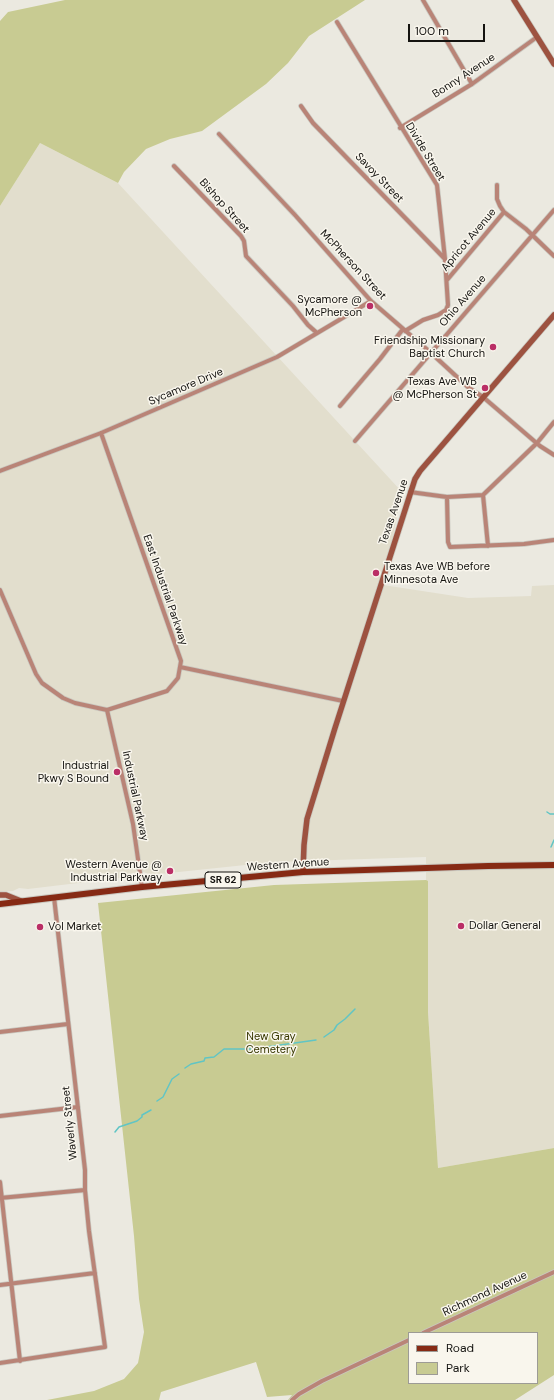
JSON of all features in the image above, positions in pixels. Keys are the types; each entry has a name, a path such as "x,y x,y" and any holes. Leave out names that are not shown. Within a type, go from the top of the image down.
{"main road":[{"name":"Western Avenue","path":"0,904 142,887 303,872 554,865"}],"street":[{"path":"423,0 472,84"},
{"path":"514,0 554,64"},
{"name":"Divide Street","path":"337,22 400,128 437,185 446,259 448,305 446,310 438,315 423,320 404,330"},
{"name":"Bonny Avenue","path":"400,128 472,84 537,37"},
{"name":"Savoy Street","path":"301,106 313,123 446,259"},
{"name":"McPherson Street","path":"219,134 295,215 372,301 469,388 484,397 537,443 554,454"},
{"name":"Bishop Street","path":"174,166 240,236 244,241 246,256 317,333"},
{"path":"496,185 500,206 504,212 532,234 554,256"},
{"name":"Ohio Avenue","path":"355,441 430,352 554,210"},
{"name":"Apricot Avenue","path":"447,280 504,212"},
{"name":"Sycamore Drive","path":"0,472 100,433 277,357 372,301"},
{"name":"Texas Avenue","path":"303,872 307,819 343,701 415,479 420,471 554,315"},
{"path":"340,406 404,330"},
{"path":"410,492 447,497 483,495 537,443 554,422"},
{"name":"East Industrial Parkway","path":"100,433 181,662 180,666"},
{"path":"483,495 488,546"},
{"path":"447,497 448,542 450,547 524,544 554,540"},
{"path":"0,590 36,674 42,683 63,698 75,703 107,710 168,691 178,678 180,666 343,701"},
{"name":"Industrial Parkway","path":"107,710 133,824 142,887"},
{"path":"0,895 20,901"},
{"name":"Waverly Street","path":"20,1360 105,1347 85,1190 85,1170 54,897"},
{"path":"0,1032 68,1024"},
{"path":"0,1116 78,1108"},
{"path":"0,1182 20,1360 0,1363"},
{"path":"1,1198 85,1190"},
{"name":"Richmond Avenue","path":"425,1332 554,1272"},
{"path":"0,1285 95,1273"},
{"path":"292,1400 322,1380 408,1340"}],"shaded area":[{"path":"40,143 118,183 402,492 383,585 468,598 531,596 532,586 554,585 554,1148 438,1168 428,1012 428,881 426,881 426,857 274,862 150,875 144,872 132,873 128,877 28,889 19,888 13,891 0,892 0,206"}],"green space":[{"path":"65,0 365,0 309,36 288,63 266,84 202,131 170,139 146,149 124,172 118,183 40,143 0,206 0,21 8,12"},
{"name":"New Gray Cemetery","path":"428,881 428,1012 438,1168 554,1148 554,1375 515,1400 288,1400 292,1395 267,1397 256,1362 161,1392 159,1400 47,1400 94,1391 124,1379 138,1363 144,1332 139,1299 134,1236 98,903 274,885"}],"waterway":[{"path":"547,812 554,814"},
{"path":"551,847 554,840"},
{"path":"324,1037 334,1030 337,1025 355,1009"},
{"path":"185,1068 191,1064 204,1061 205,1058 214,1057 224,1049 252,1049 316,1040"},
{"path":"157,1101 163,1097 172,1079 179,1074"},
{"path":"115,1132 119,1127 137,1121 142,1117 142,1115 151,1110"}],"place":[{"name":"Sycamore @ McPherson","path":"370,306"},
{"name":"Friendship Missionary Baptist Church","path":"493,347"},
{"name":"Texas Ave WB @ McPherson St","path":"485,388"},
{"name":"Texas Ave WB before Minnesota Ave","path":"376,573"},
{"name":"Industrial Pkwy S Bound","path":"117,772"},
{"name":"Western Avenue @ Industrial Parkway","path":"170,871"},
{"name":"Dollar General","path":"461,926"},
{"name":"Vol Market","path":"40,927"}]}
